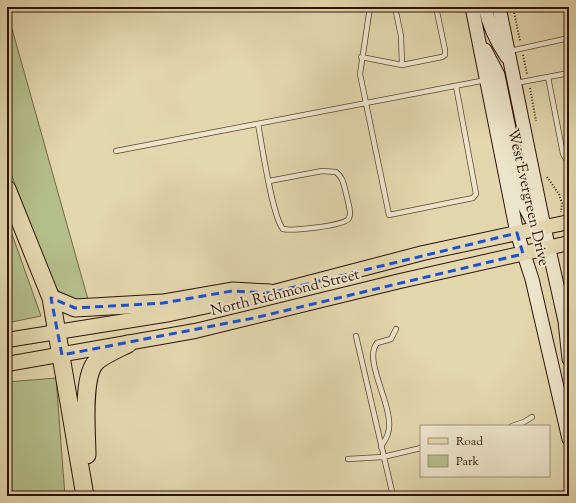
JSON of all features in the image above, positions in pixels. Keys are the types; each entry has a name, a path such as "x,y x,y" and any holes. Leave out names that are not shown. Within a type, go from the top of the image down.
{"highway":[{"path":"7,189 51,298 85,494"},
{"path":"51,298 75,308 163,303 232,291 270,292"},
{"path":"85,494 87,390 90,372 98,360 128,344"}],"main road":[{"name":"North Richmond Street","path":"7,340 170,314 270,292 423,253 569,222"},
{"name":"North Richmond Street","path":"7,364 128,344 247,320 400,281 569,243"}],"street":[{"name":"West Evergreen Drive","path":"472,7 518,233 527,253 569,439"},
{"path":"485,7 488,24 496,41 509,56"},
{"name":"West Evergreen Drive","path":"499,7 515,84 539,228 549,248 565,321 569,359"},
{"path":"478,37 498,75 525,207 539,228"},
{"path":"527,253 540,275 569,401"}],"lane":[{"path":"370,7 367,31 361,57 360,74 389,216 473,198 476,194 456,86"},
{"path":"396,7 401,36 402,65"},
{"path":"361,57 402,65 442,57 445,55 436,7"},
{"path":"509,56 569,38"},
{"path":"515,84 569,73"},
{"path":"548,77 562,154 569,164"},
{"path":"116,151 486,80"},
{"path":"258,124 276,217 283,229 292,231 319,227 346,222 349,218 350,212 343,180 336,172 322,171 269,180"},
{"path":"381,447 388,434 390,425 380,382 372,359 372,351 377,343 391,339 396,329"},
{"path":"356,336 392,496"},
{"path":"514,425 532,417"},
{"path":"348,459 383,457 420,448"}],"path":[{"path":"545,170 547,177 559,194 562,203 560,208"}],"highlighted area":[{"path":"517,233 523,254 254,318 62,355 51,298 75,308 163,303 232,291 270,293"}],"green space":[{"path":"7,11 89,303 64,296 54,284 7,163"},
{"path":"7,220 41,316 7,323"},
{"path":"56,378 65,496 7,496 7,382"}]}
